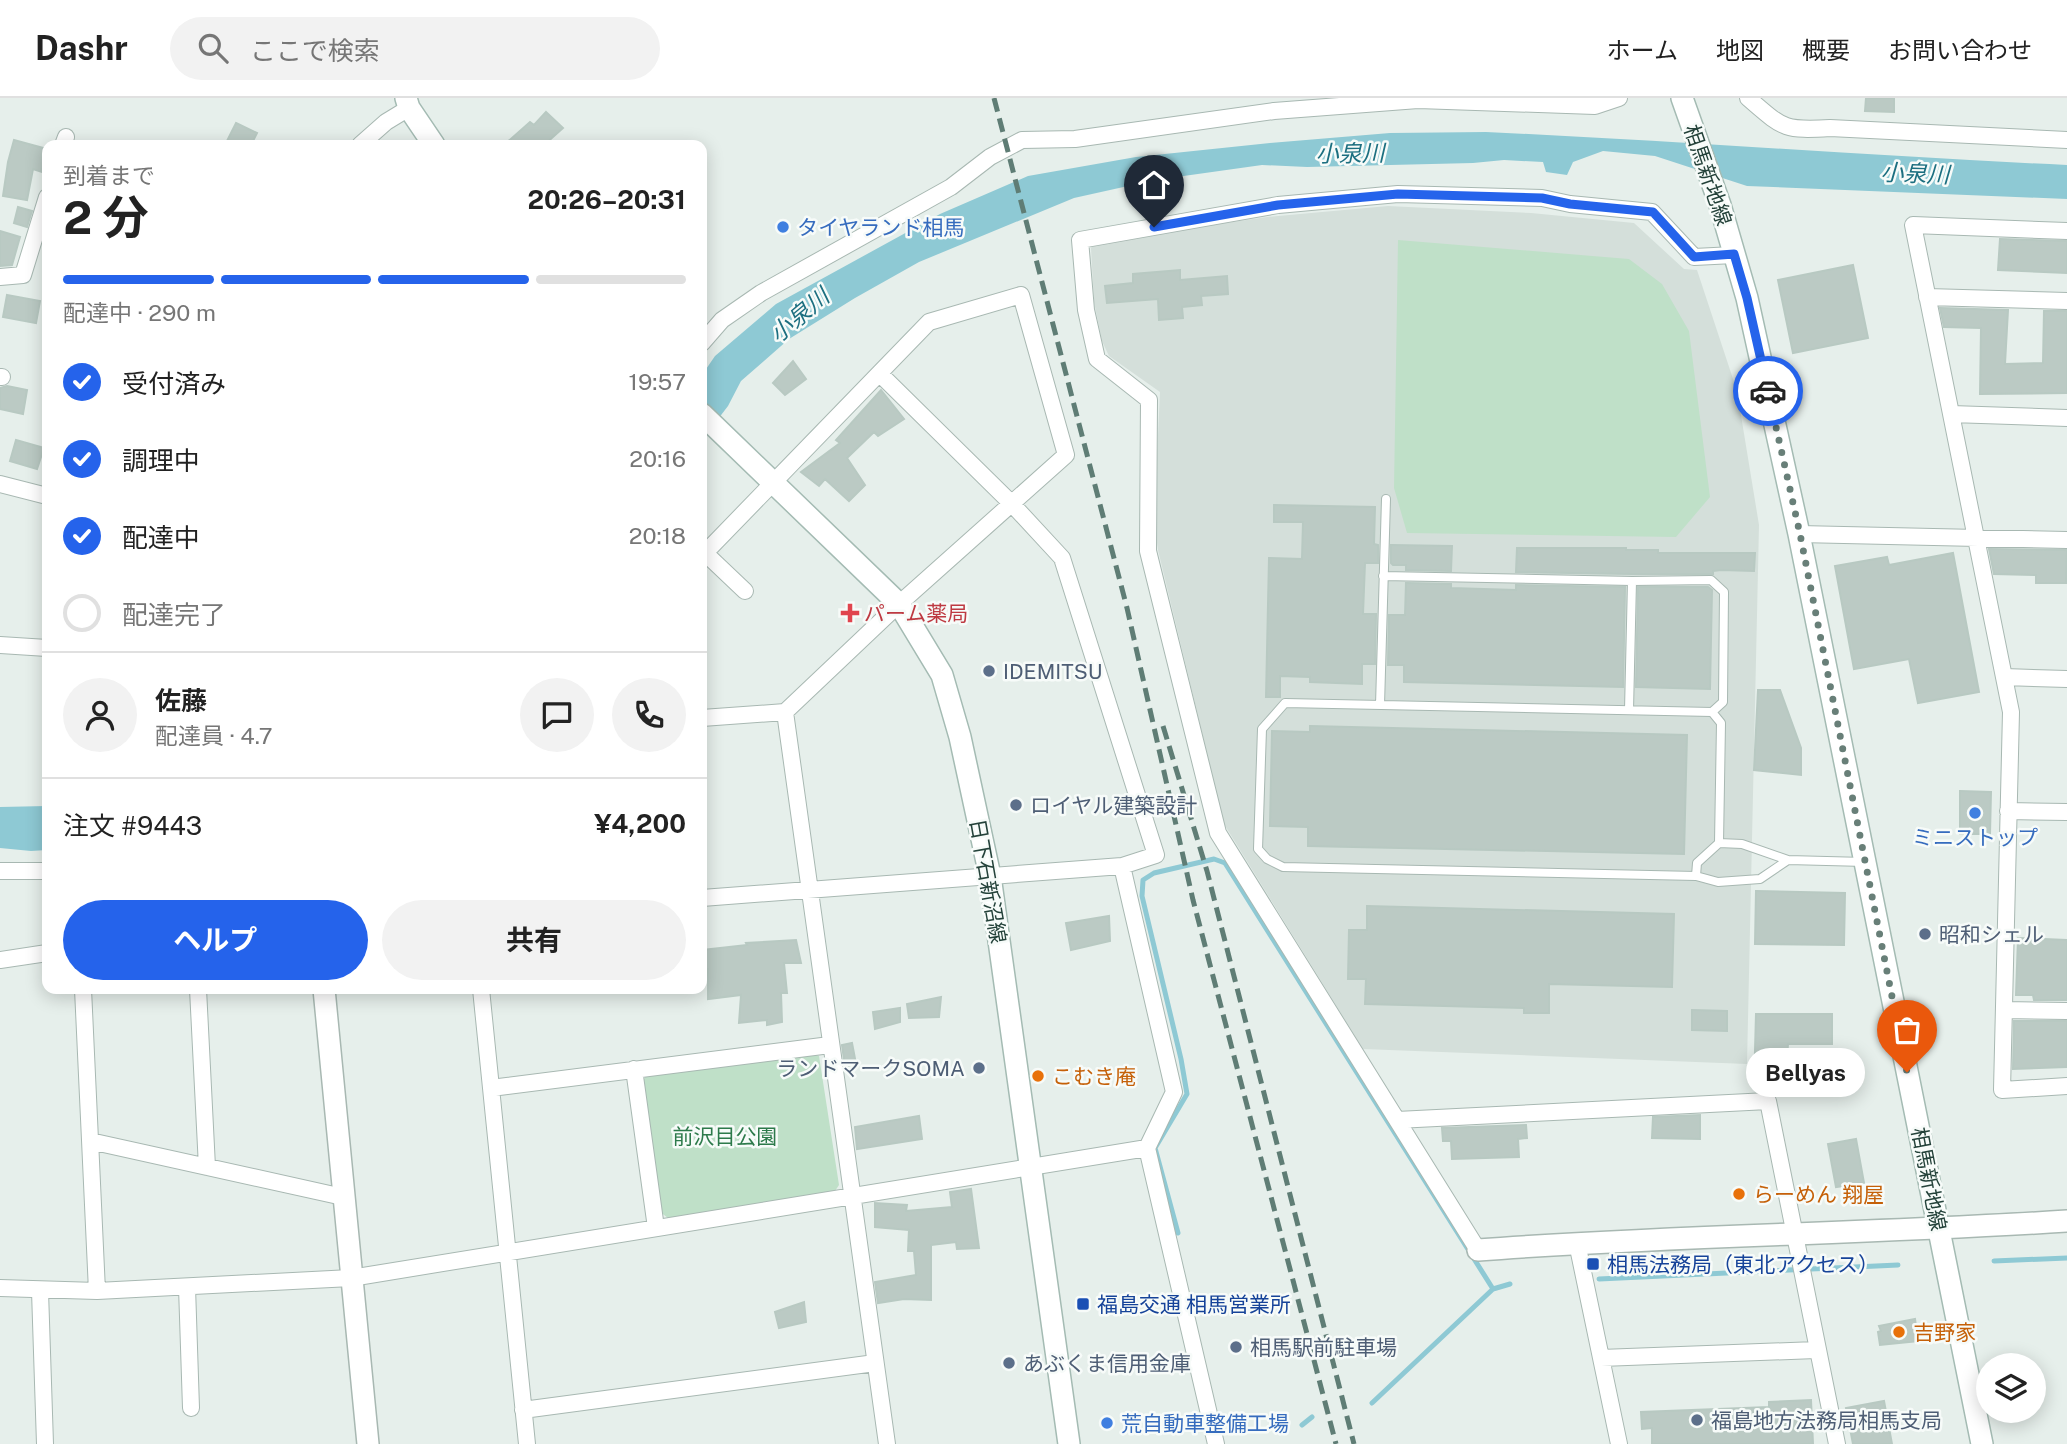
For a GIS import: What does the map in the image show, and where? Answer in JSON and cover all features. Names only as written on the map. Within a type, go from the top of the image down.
[{"type":"main road","points":[[407,103],[431,140]]},
{"type":"main road","name":"相馬新地線","points":[[1686,108],[1720,205],[1747,298],[1800,534],[1982,1444]]},
{"type":"main road","name":"日下石新沼線","points":[[707,419],[899,604],[942,675],[960,737],[990,876],[1069,1444]]},
{"type":"main road","points":[[324,994],[368,1444]]},
{"type":"main road","points":[[1478,1250],[1577,1243],[1939,1230],[2067,1221]]},
{"type":"street","points":[[707,337],[722,320],[761,293],[951,187],[990,157],[1022,140],[1075,139],[1263,105],[1418,100],[1524,101],[1595,106],[1619,98]]},
{"type":"street","points":[[1748,98],[1778,124],[1797,130],[1830,128],[2067,139]]},
{"type":"street","points":[[366,140],[407,103]]},
{"type":"street","points":[[1478,1250],[1218,833],[1148,551],[1149,400],[1097,359],[1086,310],[1080,240],[1278,205],[1398,194],[1542,198],[1570,204],[1653,212],[1694,257],[1734,254]]},
{"type":"street","points":[[0,277],[23,275],[42,213]]},
{"type":"street","points":[[2067,231],[1913,225],[2011,712],[2002,1090],[2067,1086]]},
{"type":"street","points":[[707,552],[929,322],[1021,295],[1066,455],[899,604],[785,712],[707,718]]},
{"type":"street","points":[[1927,297],[2067,301]]},
{"type":"street","points":[[707,898],[1122,866],[1156,855],[1062,558],[1012,504],[880,374]]},
{"type":"street","points":[[1951,414],[2067,418]]},
{"type":"street","points":[[0,484],[42,495]]},
{"type":"street","points":[[1800,534],[2067,540]]},
{"type":"street","points":[[707,558],[745,591]]},
{"type":"street","points":[[0,645],[42,648]]},
{"type":"street","points":[[2004,677],[2067,679]]},
{"type":"street","points":[[785,712],[887,1444]]},
{"type":"street","points":[[2008,811],[2067,812]]},
{"type":"street","points":[[1122,866],[1174,1092],[1147,1148],[1216,1444]]},
{"type":"street","points":[[0,870],[42,871]]},
{"type":"street","points":[[0,960],[42,954]]},
{"type":"street","points":[[83,994],[97,1291]]},
{"type":"street","points":[[198,994],[207,1167]]},
{"type":"street","points":[[482,994],[527,1444]]},
{"type":"street","points":[[2004,1010],[2067,1011]]},
{"type":"street","points":[[491,1088],[831,1045]]},
{"type":"street","points":[[634,1069],[656,1228]]},
{"type":"street","points":[[1397,1120],[1768,1101],[1837,1444]]},
{"type":"street","points":[[90,1141],[344,1197]]},
{"type":"street","points":[[0,1288],[97,1291],[351,1278],[1147,1148]]},
{"type":"street","points":[[1577,1243],[1619,1444]]},
{"type":"street","points":[[187,1287],[191,1408]]},
{"type":"street","points":[[40,1290],[45,1444]]},
{"type":"street","points":[[1601,1357],[1816,1350]]},
{"type":"street","points":[[523,1410],[875,1363]]},
{"type":"lane","points":[[1380,705],[1385,499]]},
{"type":"lane","points":[[1383,576],[1711,580],[1724,592],[1723,702],[1712,712],[1285,703],[1262,729],[1258,849],[1267,859],[1283,867],[1696,876],[1718,883],[1759,879],[1788,860]]},
{"type":"lane","points":[[1629,710],[1632,581]]},
{"type":"lane","points":[[1712,712],[1721,723],[1719,843]]},
{"type":"lane","points":[[1696,876],[1697,863],[1719,843],[1742,844],[1788,860],[1865,862]]},
{"type":"shaded area","points":[[1388,206],[1531,213],[1634,223],[1684,269],[1697,270],[1737,391],[1759,525],[1747,1064],[1363,1049],[1224,824],[1158,550],[1154,522],[1160,392],[1109,356],[1102,341],[1094,302],[1091,248],[1094,242],[1267,217]]},
{"type":"green space","points":[[1398,240],[1629,259],[1662,284],[1689,331],[1710,497],[1676,537],[1407,533],[1394,488]]},
{"type":"green space","name":"前沢目公園","points":[[811,1053],[819,1056],[839,1185],[835,1191],[668,1218],[659,1211],[643,1081],[647,1074]]},
{"type":"water","name":"小泉川","points":[[1486,132],[2067,165],[2067,199],[1747,186],[1655,156],[1603,151],[1573,162],[1567,175],[1546,172],[1543,162],[1504,160],[1307,167],[1262,165],[1155,180],[1074,198],[919,262],[855,298],[789,339],[741,381],[728,406],[707,433],[707,368],[715,356],[776,304],[940,214],[1028,176],[1136,157],[1390,133]]},
{"type":"water","points":[[42,806],[42,850],[0,848],[0,807]]},
{"type":"building","points":[[1866,98],[1894,98],[1894,112],[1865,111]]},
{"type":"building","points":[[546,112],[563,128],[550,140],[510,140],[530,122],[534,125]]},
{"type":"building","points":[[236,123],[257,133],[254,140],[228,140]]},
{"type":"building","points":[[14,140],[42,148],[42,172],[33,169],[27,200],[3,196]]},
{"type":"building","points":[[18,207],[32,211],[27,227],[14,223]]},
{"type":"building","points":[[0,231],[20,237],[12,265],[0,266]]},
{"type":"building","points":[[2000,239],[2067,241],[2067,273],[1998,270]]},
{"type":"building","points":[[1853,265],[1868,338],[1793,353],[1778,280]]},
{"type":"building","points":[[1180,270],[1180,280],[1227,276],[1228,294],[1201,296],[1202,305],[1182,307],[1183,318],[1159,320],[1158,299],[1107,303],[1105,286],[1133,283],[1133,274]]},
{"type":"building","points":[[7,295],[40,301],[36,323],[3,317]]},
{"type":"building","points":[[1940,308],[2008,310],[2005,364],[2043,363],[2044,311],[2067,311],[2067,393],[1980,394],[1981,328],[1944,327]]},
{"type":"building","points":[[793,361],[806,379],[785,395],[773,383]]},
{"type":"building","points":[[7,386],[27,390],[23,414],[0,409],[0,388]]},
{"type":"building","points":[[881,390],[904,419],[878,436],[874,432],[847,458],[865,485],[849,501],[825,479],[819,486],[801,472],[840,443],[836,440]]},
{"type":"building","points":[[16,440],[42,447],[37,469],[10,461]]},
{"type":"building","points":[[1274,505],[1375,507],[1374,544],[1378,545],[1378,563],[1365,563],[1363,614],[1376,614],[1375,664],[1362,664],[1362,684],[1310,682],[1310,677],[1280,676],[1280,697],[1266,697],[1269,558],[1302,559],[1303,522],[1274,522]]},
{"type":"building","points":[[1391,545],[1452,546],[1451,571],[1406,570],[1406,565],[1393,565]]},
{"type":"building","points":[[1517,548],[1626,548],[1658,550],[1658,553],[1755,553],[1754,571],[1721,570],[1713,571],[1713,574],[1516,572]]},
{"type":"building","points":[[1989,549],[2067,550],[2066,583],[2036,583],[2036,575],[1994,574]]},
{"type":"building","points":[[1953,553],[1979,692],[1918,703],[1909,659],[1854,669],[1835,566],[1887,557],[1889,565]]},
{"type":"building","points":[[1406,583],[1451,584],[1451,588],[1516,590],[1516,585],[1625,587],[1623,687],[1404,682],[1404,665],[1388,665],[1389,615],[1405,615]]},
{"type":"building","points":[[1638,587],[1708,587],[1712,590],[1710,689],[1636,687]]},
{"type":"building","points":[[1758,690],[1780,690],[1801,748],[1801,775],[1754,770]]},
{"type":"building","points":[[1310,726],[1687,735],[1684,854],[1308,846],[1308,827],[1270,826],[1272,731],[1310,732]]},
{"type":"building","name":"ミニストップ","points":[[1960,791],[1991,792],[1990,834],[1960,834]]},
{"type":"building","points":[[1756,891],[1845,893],[1844,945],[1755,944]]},
{"type":"building","points":[[1367,906],[1674,914],[1672,987],[1549,984],[1549,1013],[1524,1013],[1524,1008],[1365,1004],[1366,979],[1348,979],[1349,930],[1367,930]]},
{"type":"building","points":[[1109,916],[1110,941],[1071,950],[1066,923]]},
{"type":"building","points":[[2018,938],[2067,940],[2067,1000],[2034,1000],[2033,995],[2016,995]]},
{"type":"building","points":[[796,940],[801,963],[784,963],[787,993],[781,993],[782,1022],[767,1025],[767,1020],[739,1023],[741,995],[708,999],[707,950],[747,945],[746,943]]},
{"type":"building","points":[[941,997],[939,1017],[909,1018],[907,1004]]},
{"type":"building","points":[[900,1008],[900,1022],[875,1029],[873,1012]]},
{"type":"building","points":[[1692,1010],[1727,1011],[1727,1031],[1692,1030]]},
{"type":"building","points":[[1756,1014],[1832,1014],[1832,1044],[1788,1044],[1785,1088],[1754,1087]]},
{"type":"building","points":[[2014,1021],[2067,1021],[2067,1067],[2013,1069]]},
{"type":"building","points":[[852,1043],[856,1064],[845,1066],[842,1045]]},
{"type":"building","points":[[1700,1115],[1700,1139],[1652,1138],[1653,1117]]},
{"type":"building","points":[[919,1116],[922,1139],[857,1149],[855,1127]]},
{"type":"building","points":[[1526,1125],[1527,1138],[1518,1139],[1519,1157],[1452,1159],[1451,1141],[1443,1141],[1442,1128]]},
{"type":"building","points":[[1856,1139],[1864,1183],[1836,1187],[1828,1144]]},
{"type":"building","points":[[971,1189],[979,1248],[957,1249],[956,1242],[931,1245],[931,1300],[904,1299],[878,1303],[875,1282],[916,1275],[914,1251],[908,1251],[909,1230],[875,1227],[875,1203],[907,1205],[906,1211],[952,1207],[950,1192]]},
{"type":"building","points":[[804,1302],[806,1322],[779,1328],[775,1312]]},
{"type":"building","name":"吉野家","points":[[1915,1319],[1918,1341],[1880,1345],[1879,1326]]},
{"type":"building","points":[[1811,1400],[1813,1444],[1652,1444],[1652,1428],[1642,1429],[1641,1412],[1769,1407],[1769,1402]]},
{"type":"building","points":[[1884,1401],[1892,1444],[1853,1444],[1846,1408]]},
{"type":"waterway","points":[[1178,1233],[1155,1148],[1187,1094],[1142,896],[1143,880],[1154,873],[1214,859],[1225,863],[1493,1289]]},
{"type":"waterway","points":[[1994,1261],[2067,1258]]},
{"type":"waterway","points":[[1599,1279],[1898,1265]]},
{"type":"waterway","points":[[1372,1403],[1493,1289],[1510,1284]]},
{"type":"waterway","points":[[1302,1425],[1312,1417]]},
{"type":"railway","points":[[994,98],[1127,608],[1193,900],[1336,1444]]},
{"type":"railway","points":[[1163,726],[1207,871],[1354,1444]]},
{"type":"way so far","points":[[1768,391],[1800,534],[1907,1072]]},
{"type":"place","name":"タイヤランド相馬","points":[[783,227]]},
{"type":"place","name":"パーム薬局","points":[[850,613]]},
{"type":"place","name":"IDEMITSU","points":[[989,671]]},
{"type":"place","name":"ロイヤル建築設計","points":[[1016,805]]},
{"type":"place","name":"ミニストップ","points":[[1975,813]]},
{"type":"place","name":"昭和シェル","points":[[1925,934]]},
{"type":"place","name":"ランドマークSOMA","points":[[979,1068]]},
{"type":"place","name":"Bellyas","points":[[1907,1072]]},
{"type":"place","name":"こむき庵","points":[[1038,1076]]},
{"type":"place","name":"らーめん 翔屋","points":[[1739,1194]]},
{"type":"place","name":"相馬法務局（東北アクセス）","points":[[1593,1264]]},
{"type":"place","name":"福島交通 相馬営業所","points":[[1083,1304]]},
{"type":"place","name":"吉野家","points":[[1899,1332]]},
{"type":"place","name":"相馬駅前駐車場","points":[[1236,1347]]},
{"type":"place","name":"あぶくま信用金庫","points":[[1009,1363]]},
{"type":"place","name":"福島地方法務局相馬支局","points":[[1697,1420]]},
{"type":"place","name":"荒自動車整備工場","points":[[1107,1423]]},
{"type":"route","points":[[1154,227],[1278,205],[1398,194],[1542,198],[1570,204],[1653,212],[1694,257],[1734,254],[1768,391]]}]
